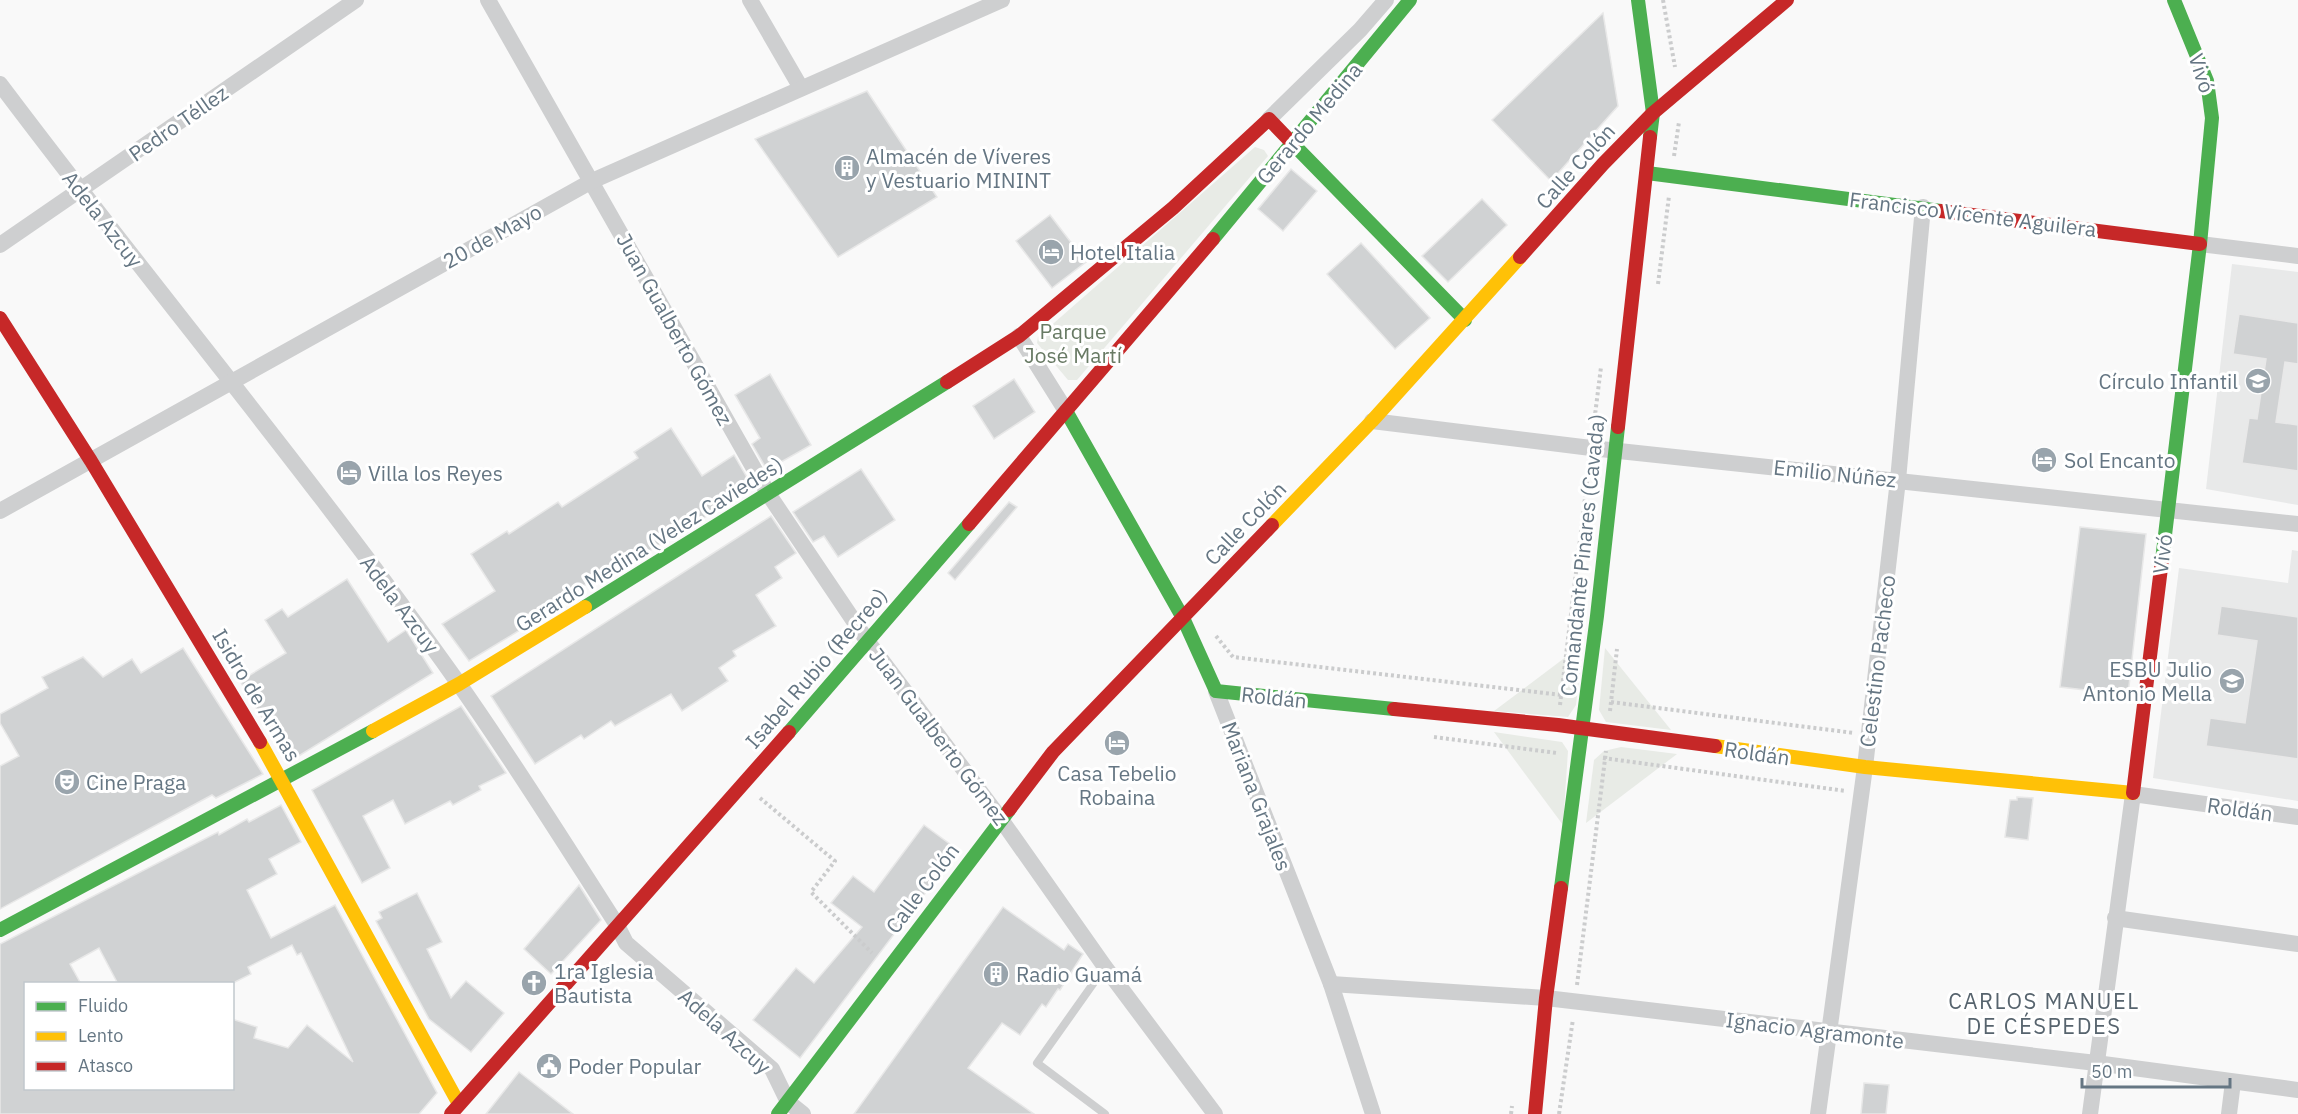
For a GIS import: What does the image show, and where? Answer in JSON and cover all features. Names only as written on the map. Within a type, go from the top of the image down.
[{"type":"main road","name":"Gerardo Medina","points":[[1208,246],[1410,0]]},
{"type":"main road","name":"Comandante Pinares (Cavada)","points":[[1534,1114],[1546,998],[1587,698],[1653,112],[1638,0]]},
{"type":"main road","name":"Calle Colón","points":[[783,1108],[1000,818],[1053,752],[1372,421],[1603,164],[1653,112],[1787,0]]},
{"type":"main road","name":"Vivó","points":[[2133,794],[2200,244],[2212,112],[2207,81],[2174,0]]},
{"type":"main road","points":[[1269,119],[1465,320]]},
{"type":"main road","name":"Gerardo Medina (Velez Caviedes)","points":[[0,930],[284,781],[459,684],[769,495],[1019,336],[1173,208],[1269,119]]},
{"type":"main road","name":"Francisco Vicente Aguilera","points":[[1647,173],[2200,244]]},
{"type":"main road","name":"Isabel Rubio (Recreo)","points":[[455,1109],[868,642],[1208,246]]},
{"type":"main road","name":"Isidro de Armas","points":[[0,318],[91,461],[284,781],[455,1109]]},
{"type":"main road","name":"Mariana Grajales","points":[[1066,411],[1183,618],[1216,691]]},
{"type":"main road","name":"Roldán","points":[[1216,691],[1558,725],[1865,767],[2133,794]]},
{"type":"street","name":"Pedro Téllez","points":[[0,245],[356,0]]},
{"type":"street","name":"Juan Gualberto Gómez","points":[[488,0],[769,495],[868,642],[1000,818],[1105,967],[1215,1114]]},
{"type":"street","points":[[750,0],[801,88]]},
{"type":"street","name":"Gerardo Medina","points":[[1269,119],[1360,30],[1386,0]]},
{"type":"street","name":"20 de Mayo","points":[[0,511],[592,181],[998,1]]},
{"type":"street","name":"Adela Azcuy","points":[[0,84],[80,190],[232,381],[459,684],[617,924],[626,943],[772,1070],[783,1108],[803,1114]]},
{"type":"street","name":"Celestino Pacheco","points":[[1818,1114],[1869,735],[1898,480],[1923,207]]},
{"type":"street","name":"Francisco Vicente Aguilera","points":[[2200,244],[2298,256]]},
{"type":"street","name":"Mariana Grajales","points":[[1019,336],[1066,411]]},
{"type":"street","name":"Emilio Núñez","points":[[1372,421],[1591,448],[2167,508],[2298,524]]},
{"type":"street","name":"Mariana Grajales","points":[[1216,691],[1331,984],[1373,1114]]},
{"type":"street","name":"Roldán","points":[[2133,794],[2298,817]]},
{"type":"street","name":"Vivó","points":[[2090,1114],[2133,794]]},
{"type":"street","points":[[2115,918],[2298,944]]},
{"type":"street","name":"Ignacio Agramonte","points":[[1331,984],[1546,998],[2096,1063],[2298,1090]]},
{"type":"street","points":[[2229,1114],[2233,1082]]},
{"type":"lane","points":[[1104,1114],[1038,1063],[1105,967]]},
{"type":"path","points":[[1553,764],[1602,358]]},
{"type":"path","points":[[1213,632],[1233,657],[1587,698],[1869,735]]},
{"type":"path","points":[[1426,736],[1861,793]]},
{"type":"path","points":[[743,784],[835,861],[811,892],[887,968]]},
{"type":"path","points":[[1511,1114],[1512,1102]]},
{"type":"shaded area","name":"Círculo Infantil","points":[[2232,264],[2298,272],[2298,505],[2206,489]]},
{"type":"shaded area","name":"ESBU Julio Antonio Mella","points":[[2292,550],[2298,551],[2298,801],[2153,778],[2179,568],[2288,583]]},
{"type":"green space","name":"Parque José Martí","points":[[1255,147],[1264,150],[1268,156],[1077,380],[1068,380],[1037,343],[1038,337]]},
{"type":"green space","points":[[1583,644],[1576,705],[1568,717],[1494,711]]},
{"type":"green space","points":[[1605,648],[1671,730],[1606,722],[1599,710]]},
{"type":"green space","points":[[1494,732],[1562,742],[1568,751],[1563,825]]},
{"type":"green space","points":[[1621,747],[1677,754],[1586,823],[1594,760],[1604,751]]},
{"type":"building","points":[[1603,13],[1618,106],[1551,181],[1492,120]]},
{"type":"building","name":"Almacén de Víveres y Vestuario MININT","points":[[867,91],[937,197],[838,257],[755,139]]},
{"type":"building","points":[[1291,169],[1317,191],[1283,231],[1258,209]]},
{"type":"building","points":[[1482,199],[1507,225],[1448,282],[1422,256]]},
{"type":"building","name":"Hotel Italia","points":[[1050,215],[1086,262],[1052,288],[1016,241]]},
{"type":"building","points":[[1361,243],[1430,318],[1395,349],[1327,274]]},
{"type":"building","points":[[2239,314],[2298,323],[2298,364],[2285,362],[2276,422],[2298,425],[2298,471],[2242,463],[2249,418],[2257,419],[2266,359],[2233,354]]},
{"type":"building","points":[[770,374],[811,445],[767,470],[752,444],[760,438],[735,395]]},
{"type":"building","points":[[1014,379],[1035,412],[994,439],[973,406]]},
{"type":"building","points":[[671,428],[702,476],[734,455],[753,488],[623,567],[620,562],[582,587],[584,591],[469,661],[442,624],[495,591],[471,554],[507,531],[509,534],[558,502],[562,507],[638,458],[634,452]]},
{"type":"building","points":[[861,469],[895,520],[838,557],[824,536],[813,542],[793,512]]},
{"type":"building","points":[[1009,502],[1017,507],[955,580],[948,573]]},
{"type":"building","points":[[771,516],[796,553],[775,567],[782,578],[756,595],[776,626],[733,651],[736,656],[719,668],[728,681],[682,711],[671,694],[615,726],[611,721],[584,739],[581,735],[535,764],[491,696]]},
{"type":"building","points":[[2080,527],[2146,534],[2128,695],[2060,687]]},
{"type":"building","points":[[347,579],[388,642],[406,630],[433,673],[289,762],[240,681],[286,653],[265,620],[282,609],[288,617]]},
{"type":"building","points":[[2221,606],[2298,617],[2298,759],[2206,746],[2210,718],[2245,723],[2257,641],[2217,635]]},
{"type":"building","points":[[183,648],[263,774],[216,798],[212,795],[0,909],[0,766],[19,756],[0,723],[0,714],[48,688],[42,677],[83,657],[103,677],[132,659],[141,673]]},
{"type":"building","points":[[461,706],[506,773],[479,786],[481,790],[453,805],[450,801],[405,824],[393,800],[363,816],[390,868],[362,883],[312,790]]},
{"type":"building","points":[[2017,797],[2033,798],[2028,840],[2005,837],[2010,800],[2017,800]]},
{"type":"building","points":[[281,805],[301,842],[269,859],[277,874],[247,890],[271,938],[335,905],[437,1093],[419,1114],[0,1114],[0,944],[247,819],[249,822]]},
{"type":"building","points":[[924,825],[958,850],[800,1058],[753,1020],[796,968],[814,983],[862,927],[831,903],[853,876],[874,892]]},
{"type":"building","points":[[579,885],[601,920],[551,974],[524,949]]},
{"type":"building","points":[[417,893],[442,942],[427,949],[451,998],[466,981],[504,1013],[471,1052],[429,1019],[376,921],[382,918],[379,912]]},
{"type":"building","points":[[1003,907],[1064,950],[1068,944],[1083,954],[1060,990],[1058,989],[1046,1007],[1042,1004],[1020,1035],[1002,1023],[968,1068],[1034,1114],[854,1114]]},
{"type":"building","points":[[519,1072],[573,1114],[486,1114]]},
{"type":"building","points":[[1864,1083],[1889,1085],[1886,1114],[1861,1114]]},
{"type":"traffic: fast","points":[[1213,239],[1410,0]]},
{"type":"traffic: fast","points":[[1638,0],[1653,113],[1650,137]]},
{"type":"traffic: fast","points":[[2162,560],[2200,244],[2212,118],[2207,81],[2174,0]]},
{"type":"traffic: fast","points":[[1293,144],[1465,320]]},
{"type":"traffic: fast","points":[[1647,173],[1941,211]]},
{"type":"traffic: fast","points":[[585,607],[947,382]]},
{"type":"traffic: fast","points":[[1066,411],[1183,618],[1216,691],[1394,709]]},
{"type":"traffic: fast","points":[[1561,888],[1597,616],[1618,427]]},
{"type":"traffic: fast","points":[[789,732],[969,524]]},
{"type":"traffic: fast","points":[[0,930],[373,731]]},
{"type":"traffic: fast","points":[[778,1114],[1009,810]]},
{"type":"traffic: slow","points":[[1272,525],[1372,421],[1520,257]]},
{"type":"traffic: slow","points":[[373,731],[459,684],[585,607]]},
{"type":"traffic: slow","points":[[260,742],[459,1104]]},
{"type":"traffic: slow","points":[[1715,746],[1865,767],[2133,793]]},
{"type":"traffic: jam","points":[[1520,257],[1603,164],[1653,113],[1787,0]]},
{"type":"traffic: jam","points":[[947,382],[1019,336],[1173,208],[1269,119],[1293,144]]},
{"type":"traffic: jam","points":[[1618,427],[1650,137]]},
{"type":"traffic: jam","points":[[1941,211],[2200,244]]},
{"type":"traffic: jam","points":[[969,524],[1213,239]]},
{"type":"traffic: jam","points":[[0,318],[91,461],[260,742]]},
{"type":"traffic: jam","points":[[1009,810],[1053,752],[1272,525]]},
{"type":"traffic: jam","points":[[2133,793],[2162,560]]},
{"type":"traffic: jam","points":[[1394,709],[1558,725],[1715,746]]},
{"type":"traffic: jam","points":[[451,1114],[789,732]]},
{"type":"traffic: jam","points":[[1535,1114],[1546,998],[1561,888]]},
{"type":"place","name":"Almacén de Víveres y Vestuario MININT","points":[[847,168]]},
{"type":"place","name":"Hotel Italia","points":[[1051,252]]},
{"type":"place","name":"Círculo Infantil","points":[[2258,381]]},
{"type":"place","name":"Sol Encanto","points":[[2044,460]]},
{"type":"place","name":"Villa los Reyes","points":[[349,473]]},
{"type":"place","name":"ESBU Julio Antonio Mella","points":[[2232,681]]},
{"type":"place","name":"Casa Tebelio Robaina","points":[[1117,743]]},
{"type":"place","name":"Cine Praga","points":[[67,782]]},
{"type":"place","name":"Radio Guamá","points":[[996,974]]},
{"type":"place","name":"1ra Iglesia Bautista","points":[[534,983]]},
{"type":"place","name":"Poder Popular","points":[[549,1066]]},
{"type":"district","name":"CARLOS MANUEL DE CÉSPEDES","points":[[2044,1012]]}]
